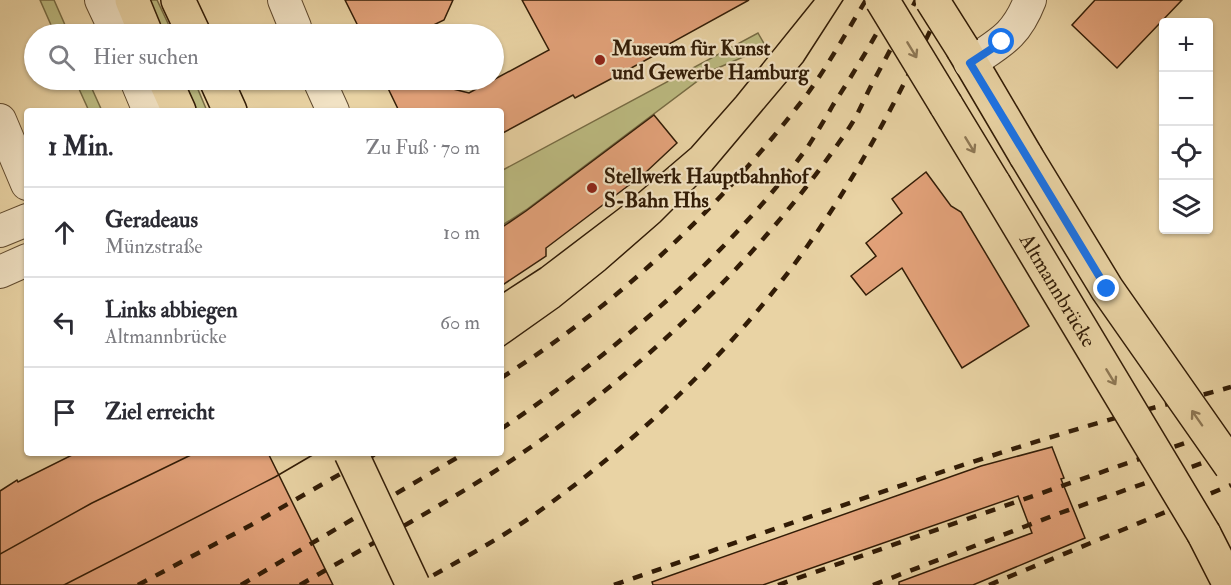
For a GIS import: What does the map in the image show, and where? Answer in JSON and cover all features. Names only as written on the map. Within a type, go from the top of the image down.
[{"type":"main road","points":[[132,0],[142,24]]},
{"type":"main road","points":[[178,0],[189,24]]},
{"type":"main road","name":"Altmannbrücke","points":[[882,0],[1204,534],[1226,578]]},
{"type":"main road","name":"Altmannbrücke","points":[[932,0],[1107,289],[1231,466]]},
{"type":"main road","points":[[169,90],[177,108]]},
{"type":"main road","points":[[221,90],[229,108]]},
{"type":"main road","points":[[352,456],[413,585]]},
{"type":"street","points":[[101,0],[112,24]]},
{"type":"street","points":[[966,56],[1009,36],[1016,28],[1030,0]]},
{"type":"street","points":[[140,90],[148,108]]},
{"type":"street","points":[[324,90],[332,108]]},
{"type":"street","points":[[0,120],[24,177]]},
{"type":"street","points":[[0,231],[24,221]]},
{"type":"street","points":[[0,272],[24,261]]},
{"type":"shaded area","points":[[40,0],[54,0],[65,24],[51,24]]},
{"type":"shaded area","points":[[143,0],[157,0],[168,24],[153,24]]},
{"type":"shaded area","points":[[758,33],[766,47],[711,71],[504,224],[504,169]]},
{"type":"shaded area","points":[[80,90],[93,90],[101,108],[88,108]]},
{"type":"shaded area","points":[[179,90],[198,90],[206,108],[187,108]]},
{"type":"building","points":[[345,0],[453,0],[444,20],[436,24],[357,24]]},
{"type":"building","points":[[522,0],[749,0],[622,73],[575,98],[573,95],[504,132],[504,108],[398,108],[389,90],[457,90],[469,93],[475,90],[504,90],[504,74],[549,50]]},
{"type":"building","points":[[1095,0],[1182,0],[1165,18],[1159,18],[1159,24],[1117,68],[1072,25]]},
{"type":"building","name":"Stellwerk Hauptbahnhof S-Bahn Hhs","points":[[654,115],[677,143],[645,173],[546,248],[546,256],[504,284],[504,226]]},
{"type":"building","points":[[926,172],[951,206],[961,212],[1029,326],[962,368],[902,268],[866,295],[851,276],[876,256],[866,243],[902,213],[892,199]]},
{"type":"building","points":[[1052,447],[1064,478],[1061,479],[1085,538],[973,585],[899,585],[899,582],[1032,533],[1018,496],[763,585],[653,585],[652,582],[981,466]]},
{"type":"building","points":[[70,456],[269,456],[333,585],[0,585],[0,491],[17,480],[18,482]]},
{"type":"tram line","points":[[504,292],[541,268],[629,201],[691,148],[736,97],[814,0]]},
{"type":"tram line","points":[[504,346],[559,307],[605,270],[660,222],[712,170],[803,62],[843,0]]},
{"type":"tram line","points":[[0,554],[92,503],[189,456]]},
{"type":"tram line","points":[[64,585],[275,477],[311,456]]},
{"type":"railway","points":[[504,376],[587,318],[628,284],[705,213],[741,174],[808,93],[866,0]]},
{"type":"railway","points":[[504,427],[626,336],[666,301],[741,228],[807,148],[895,0]]},
{"type":"railway","points":[[300,585],[455,496],[516,457],[588,404],[671,334],[748,256],[817,172],[855,118],[916,0]]},
{"type":"railway","points":[[416,585],[514,528],[582,479],[655,417],[724,349],[786,276],[832,210],[884,122],[945,0]]},
{"type":"railway","points":[[614,585],[1022,446],[1231,387]]},
{"type":"railway","points":[[778,585],[1231,427]]},
{"type":"railway","points":[[873,585],[1060,513],[1231,453]]},
{"type":"railway","points":[[138,585],[251,525],[372,456]]},
{"type":"railway","points":[[241,585],[460,456]]},
{"type":"railway","points":[[989,585],[1231,485]]},
{"type":"place","name":"Museum für Kunst und Gewerbe Hamburg","points":[[600,60]]},
{"type":"place","name":"Stellwerk Hauptbahnhof S-Bahn Hhs","points":[[592,188]]},
{"type":"route","points":[[1002,42],[970,63],[1107,289]]}]
